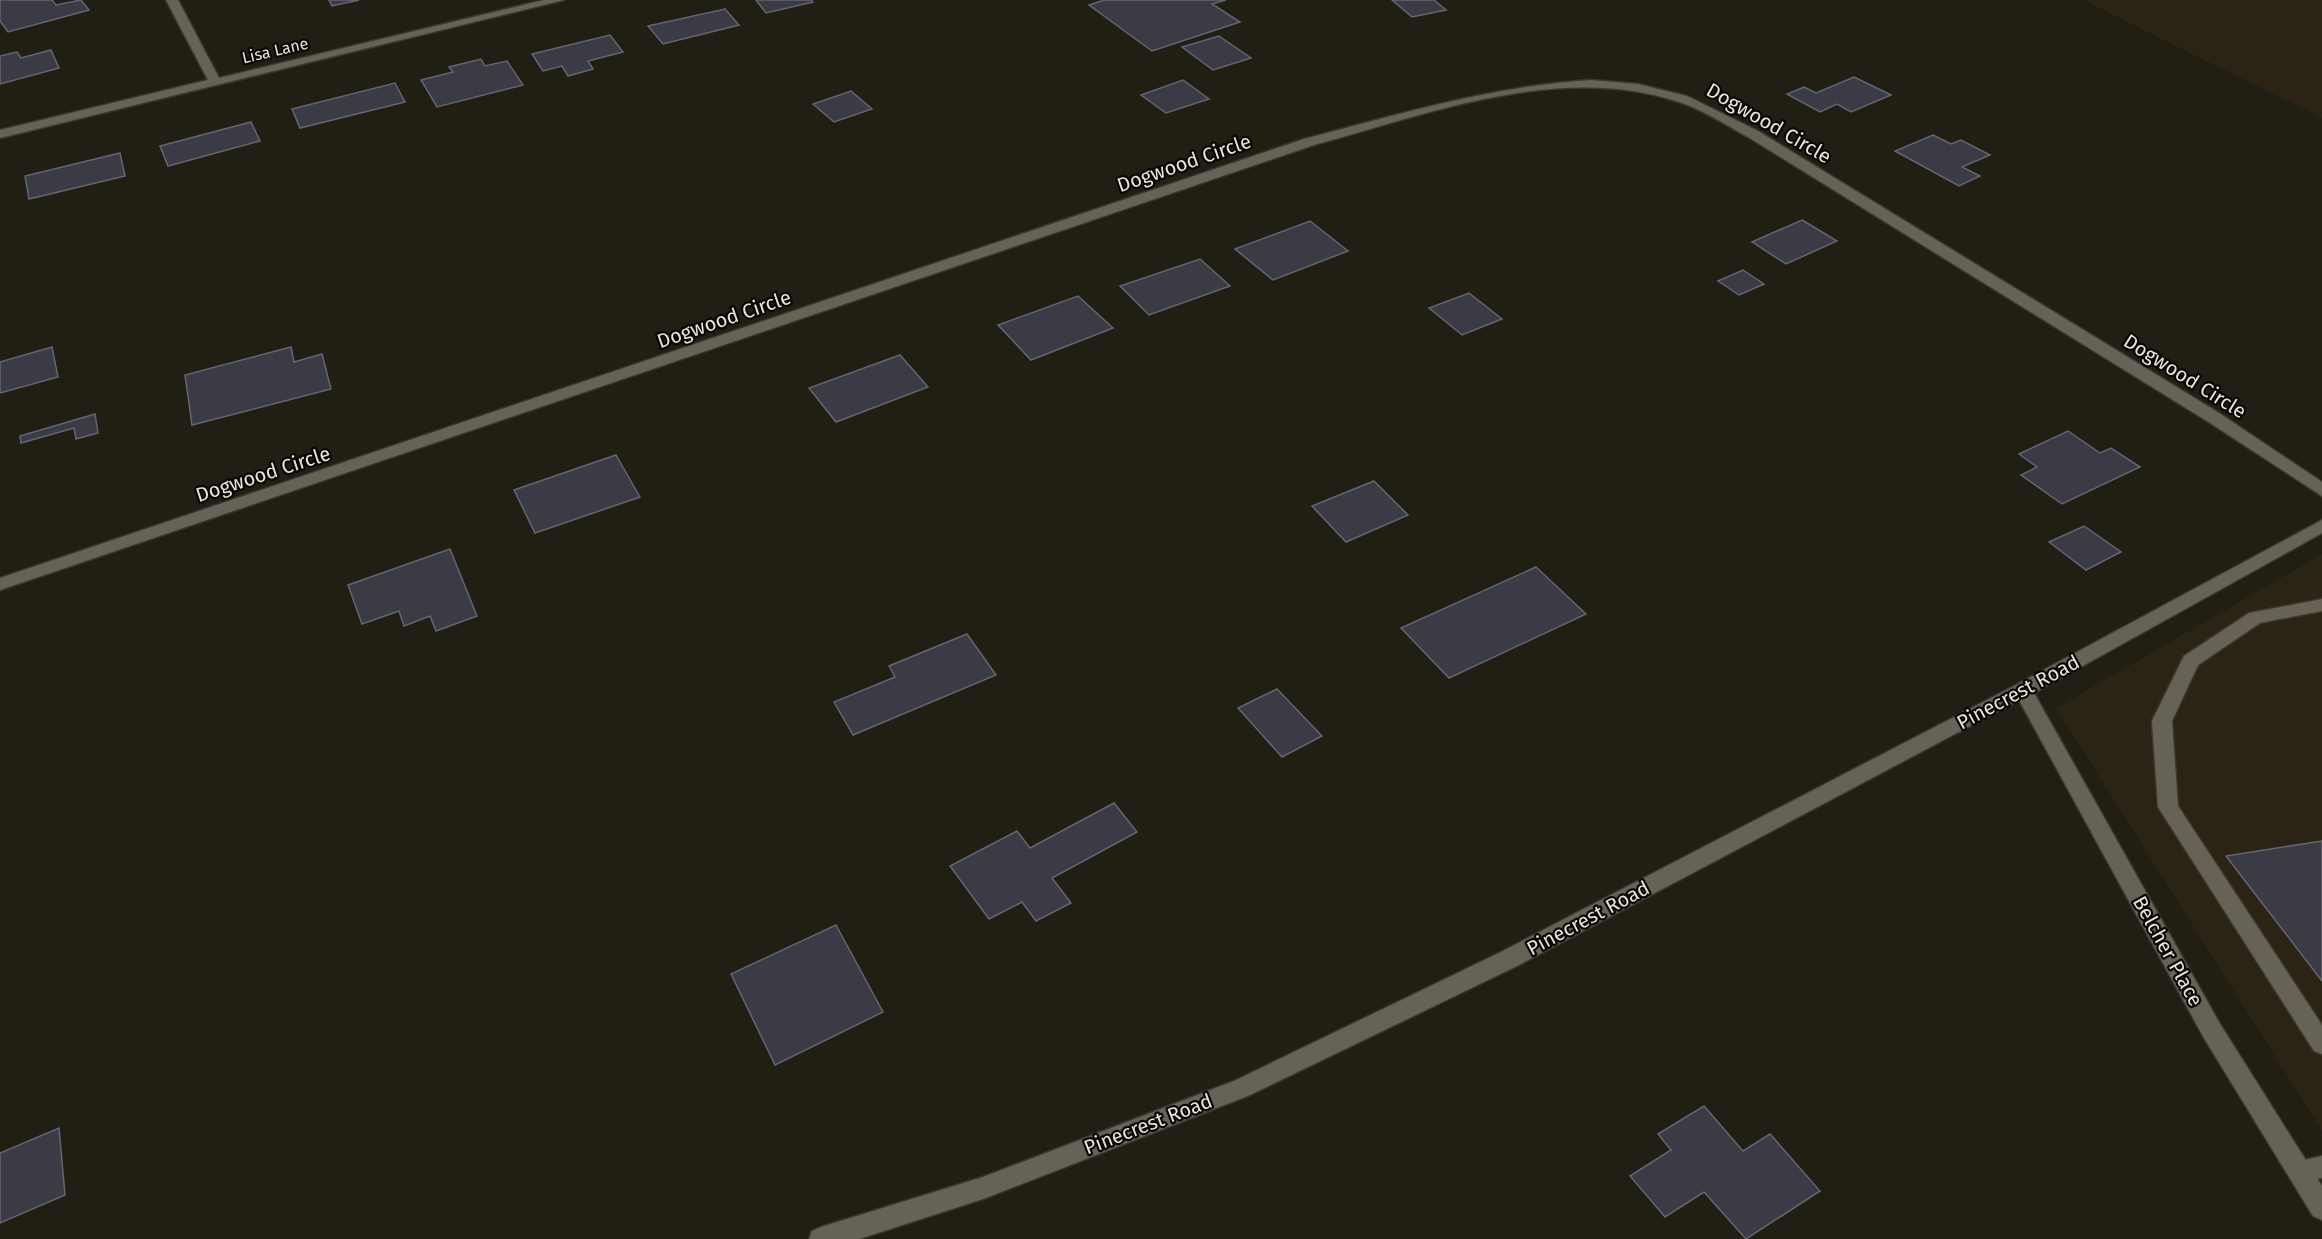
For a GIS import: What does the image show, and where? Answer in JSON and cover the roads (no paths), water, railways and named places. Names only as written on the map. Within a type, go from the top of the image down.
[{"type":"street","points":[[172,0],[215,81]]},
{"type":"street","name":"Lisa Lane","points":[[0,134],[558,0]]},
{"type":"street","name":"Dogwood Circle","points":[[0,584],[1309,142],[1490,95],[1561,84],[1619,84],[1684,100],[1753,134],[2213,417],[2322,490]]},
{"type":"street","name":"Pinecrest Road","points":[[821,1239],[983,1188],[1242,1088],[1511,958],[2024,690],[2322,526]]},
{"type":"street","points":[[2322,605],[2255,618],[2191,661],[2162,721],[2168,807],[2322,1044]]},
{"type":"street","name":"Belcher Place","points":[[2024,690],[2212,1031],[2311,1169],[2322,1208]]}]
